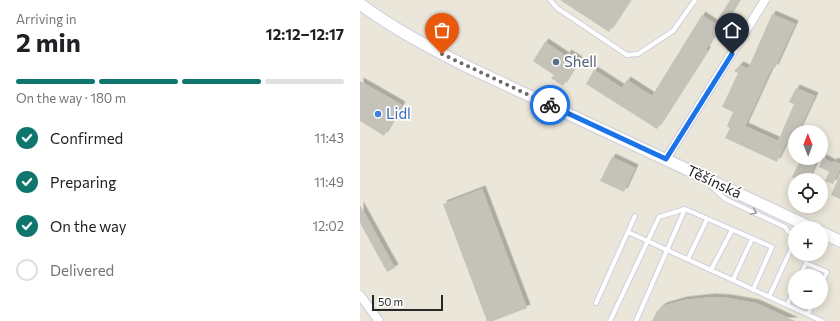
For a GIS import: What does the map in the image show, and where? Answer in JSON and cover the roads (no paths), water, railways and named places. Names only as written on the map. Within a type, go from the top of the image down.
[{"type":"street","points":[[666,159],[765,0]]},
{"type":"street","name":"Těšínská","points":[[360,4],[380,19],[468,67],[797,221]]},
{"type":"street","points":[[828,235],[840,241]]},
{"type":"street","points":[[360,295],[379,321]]},
{"type":"lane","points":[[550,0],[556,8],[626,55],[638,54],[673,31],[695,0]]},
{"type":"lane","points":[[699,175],[725,199],[785,227],[792,236],[792,247],[768,296]]},
{"type":"lane","points":[[610,321],[659,217],[685,210],[772,247],[753,290]]},
{"type":"lane","points":[[636,321],[685,210]]},
{"type":"lane","points":[[596,304],[635,216]]},
{"type":"lane","points":[[688,260],[707,219]]},
{"type":"lane","points":[[711,270],[732,230]]},
{"type":"lane","points":[[628,232],[822,321]]},
{"type":"lane","points":[[733,280],[752,239]]},
{"type":"lane","points":[[803,269],[806,263],[819,269]]},
{"type":"lane","points":[[808,314],[810,309]]},
{"type":"place","name":"Shell","points":[[556,62]]},
{"type":"place","name":"Lidl","points":[[378,114]]}]
